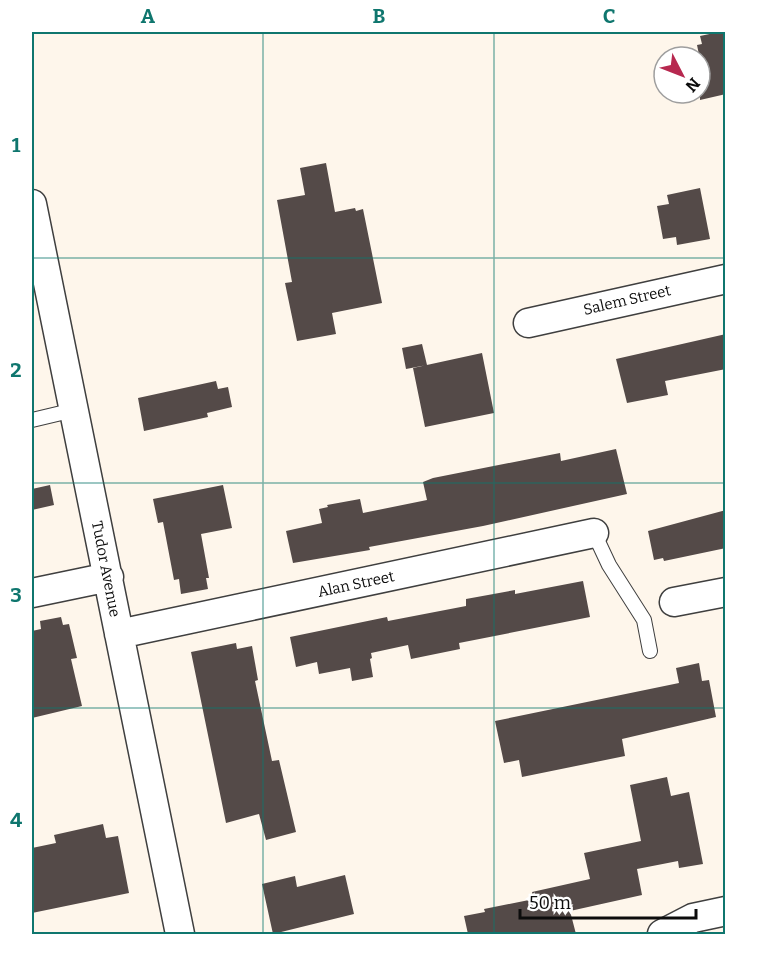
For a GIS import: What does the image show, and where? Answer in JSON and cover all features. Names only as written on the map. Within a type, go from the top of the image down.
[{"type":"street","name":"Tudor Avenue","points":[[32,204],[109,577],[175,934]]},
{"type":"street","name":"Salem Street","points":[[528,323],[726,279]]},
{"type":"street","name":"Alan Street","points":[[119,634],[594,533]]},
{"type":"street","points":[[32,593],[109,577]]},
{"type":"street","points":[[674,603],[726,592]]},
{"type":"street","points":[[662,934],[693,918],[726,911]]},
{"type":"lane","points":[[32,420],[74,410]]},
{"type":"lane","points":[[594,533],[609,565],[644,620],[650,651]]},
{"type":"building","points":[[726,32],[726,94],[712,97],[712,45],[697,45],[702,44],[700,36]]},
{"type":"building","points":[[326,163],[335,212],[355,208],[356,211],[363,209],[382,303],[332,313],[336,334],[297,341],[285,283],[292,282],[277,200],[305,195],[300,168]]},
{"type":"building","points":[[700,188],[710,239],[677,245],[676,237],[663,239],[657,206],[669,204],[667,195]]},
{"type":"building","points":[[726,334],[726,369],[665,381],[668,395],[627,403],[616,359]]},
{"type":"building","points":[[422,344],[427,365],[406,369],[402,348]]},
{"type":"building","points":[[482,353],[494,413],[425,427],[413,368]]},
{"type":"building","points":[[216,381],[218,389],[228,387],[232,407],[207,413],[208,417],[144,431],[138,398]]},
{"type":"building","points":[[616,449],[627,494],[483,526],[369,547],[370,550],[293,563],[286,531],[322,523],[319,509],[328,507],[327,505],[360,499],[363,513],[427,500],[423,482],[433,478],[560,453],[561,461]]},
{"type":"building","points":[[50,485],[54,505],[32,510],[32,489]]},
{"type":"building","points":[[223,485],[232,528],[201,534],[209,578],[206,578],[208,589],[181,594],[179,579],[174,580],[163,522],[158,523],[153,499]]},
{"type":"building","points":[[726,510],[726,548],[664,561],[663,558],[654,560],[648,531]]},
{"type":"building","points":[[583,581],[590,617],[459,643],[460,649],[411,659],[408,645],[371,653],[373,677],[352,681],[350,668],[319,674],[317,662],[296,667],[290,637],[387,617],[388,621],[466,606],[466,599],[515,590],[515,594]]},
{"type":"building","points":[[61,617],[63,625],[69,624],[77,658],[71,659],[82,706],[32,718],[32,631],[41,629],[40,621]]},
{"type":"building","points":[[236,643],[237,649],[252,646],[258,680],[255,681],[272,761],[279,760],[296,832],[266,840],[259,814],[226,823],[191,652]]},
{"type":"building","points":[[699,663],[702,681],[709,680],[716,717],[622,739],[625,756],[522,777],[519,760],[504,763],[495,721],[679,683],[676,668]]},
{"type":"building","points":[[667,777],[671,796],[689,792],[703,864],[679,868],[678,861],[637,869],[642,895],[570,911],[576,934],[468,934],[464,916],[485,912],[484,909],[534,899],[532,892],[590,879],[584,853],[641,841],[630,785]]},
{"type":"building","points":[[103,824],[106,838],[118,836],[129,893],[32,913],[32,848],[56,843],[54,835]]},
{"type":"building","points":[[345,875],[354,914],[273,934],[262,884],[295,876],[297,887]]}]
